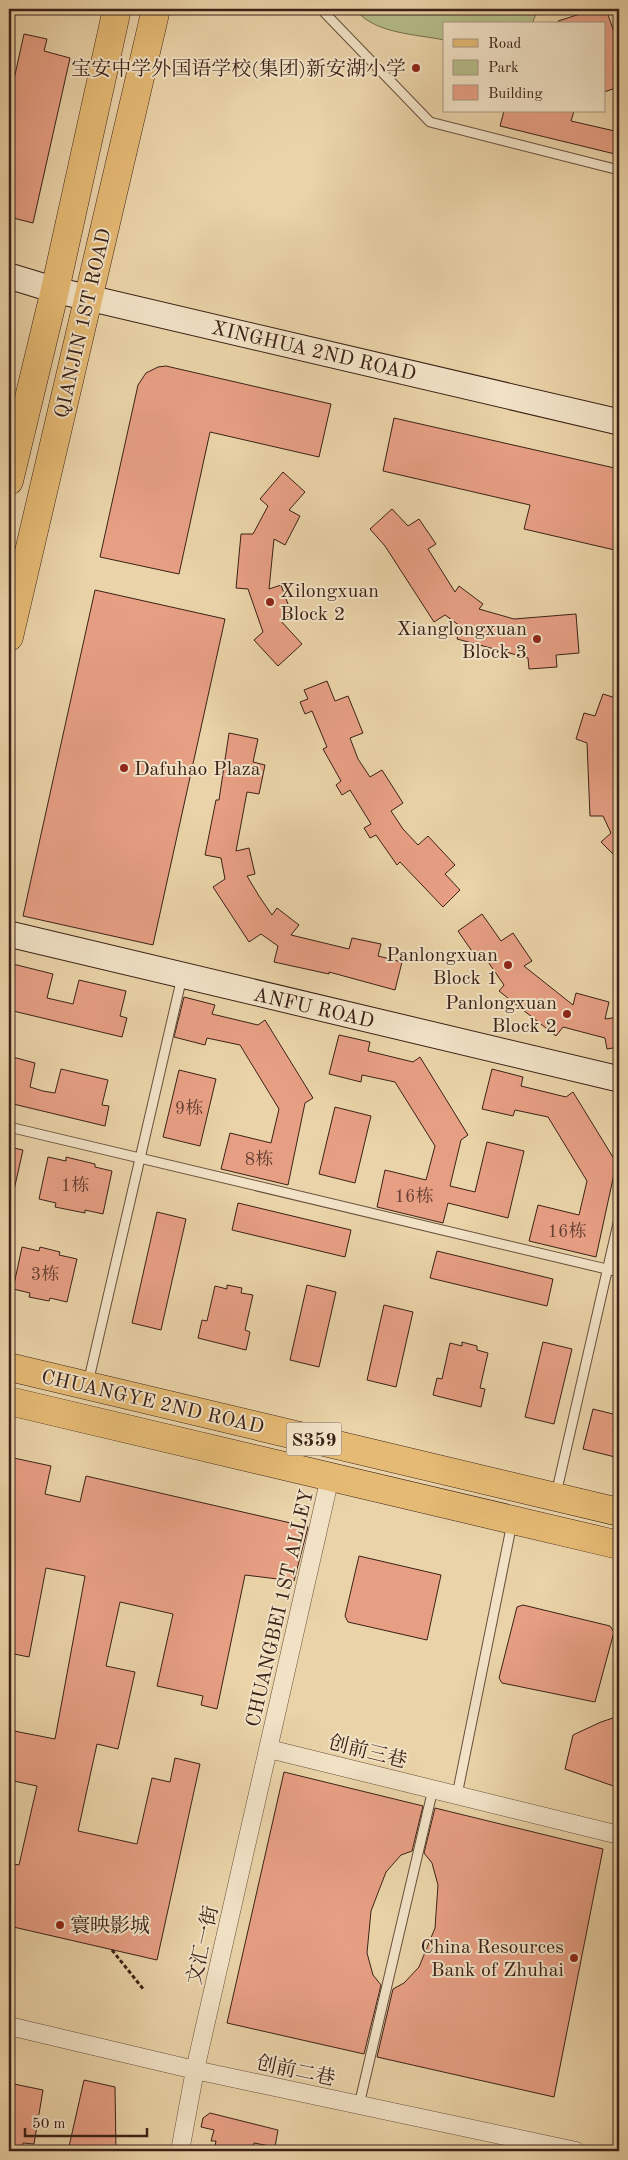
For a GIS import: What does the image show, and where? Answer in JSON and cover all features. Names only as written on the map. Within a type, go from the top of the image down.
[{"type":"main road","name":"QIANJIN 1ST ROAD","points":[[9,481],[55,290],[117,9]]},
{"type":"main road","name":"QIANJIN 1ST ROAD","points":[[9,636],[156,9]]},
{"type":"main road","name":"XINGHUA 2ND ROAD","points":[[9,276],[55,290],[88,296],[619,422]]},
{"type":"main road","name":"ANFU ROAD","points":[[9,934],[619,1079]]},
{"type":"main road","name":"CHUANGYE 2ND ROAD","points":[[9,1367],[619,1512]]},
{"type":"main road","name":"CHUANGYE 2ND ROAD","points":[[9,1401],[619,1545]]},
{"type":"street","name":"CHUANGBEI 1ST ALLEY","points":[[269,1749],[330,1477]]},
{"type":"street","name":"创前三巷","points":[[269,1749],[619,1835]]},
{"type":"street","name":"文汇一街","points":[[180,2151],[195,2070],[269,1749]]},
{"type":"street","name":"创前二巷","points":[[9,2026],[195,2070],[576,2151]]},
{"type":"lane","points":[[321,9],[430,122],[619,170]]},
{"type":"lane","points":[[88,1386],[182,976]]},
{"type":"lane","points":[[9,1127],[619,1272]]},
{"type":"lane","points":[[555,1496],[619,1219]]},
{"type":"lane","points":[[457,1795],[513,1520]]},
{"type":"lane","points":[[359,2105],[432,1789]]},
{"type":"path","points":[[112,1950],[144,1990]]},
{"type":"green space","points":[[355,9],[538,9],[533,22],[443,22],[443,40],[396,32],[373,24]]},
{"type":"building","points":[[596,9],[606,9],[614,32],[619,30],[619,87],[606,91],[606,22],[558,21]]},
{"type":"building","points":[[24,34],[47,39],[44,51],[70,58],[33,223],[9,217],[9,102]]},
{"type":"building","points":[[504,112],[574,112],[571,121],[619,132],[619,155],[500,126]]},
{"type":"building","points":[[166,366],[331,404],[319,457],[210,432],[179,574],[100,557],[138,385],[146,373],[158,367]]},
{"type":"building","points":[[394,418],[619,469],[619,551],[524,529],[530,505],[383,471]]},
{"type":"building","points":[[283,472],[305,492],[289,510],[300,516],[285,545],[274,539],[269,589],[281,585],[292,615],[280,620],[302,644],[278,666],[254,640],[263,632],[248,589],[236,588],[241,534],[253,534],[268,506],[260,499]]},
{"type":"building","points":[[392,509],[408,526],[419,519],[436,544],[428,549],[455,592],[459,586],[483,604],[479,609],[514,619],[576,614],[579,653],[556,655],[557,667],[529,669],[528,658],[457,639],[460,626],[445,615],[434,622],[385,546],[370,529]]},
{"type":"building","name":"Dafuhao Plaza","points":[[95,590],[225,619],[153,945],[23,916]]},
{"type":"building","points":[[327,681],[335,701],[348,696],[363,733],[350,738],[358,759],[370,777],[382,770],[403,803],[391,811],[403,829],[418,845],[428,836],[455,865],[445,874],[460,890],[443,907],[400,862],[397,865],[376,835],[370,838],[364,828],[371,824],[350,790],[342,795],[336,785],[341,781],[323,749],[327,747],[312,711],[305,714],[300,702],[308,699],[304,690]]},
{"type":"building","points":[[603,694],[619,699],[619,860],[601,842],[611,833],[603,816],[590,816],[587,743],[576,739],[584,713],[595,716]]},
{"type":"building","points":[[229,733],[258,739],[253,762],[265,765],[259,794],[247,792],[236,851],[249,848],[255,874],[247,876],[259,896],[272,915],[277,908],[299,925],[291,935],[349,949],[352,938],[381,944],[378,956],[402,962],[395,990],[329,972],[329,974],[274,962],[278,946],[261,934],[249,942],[213,887],[225,879],[221,858],[205,855],[216,800],[219,800]]},
{"type":"building","points":[[482,914],[501,941],[513,933],[532,961],[524,966],[573,1005],[576,993],[609,1002],[605,1019],[619,1017],[619,1047],[607,1049],[605,1038],[563,1027],[556,1036],[499,991],[504,985],[484,956],[478,960],[458,931]]},
{"type":"building","points":[[9,963],[53,974],[47,998],[73,1004],[79,980],[126,991],[120,1016],[127,1018],[122,1037],[9,1010]]},
{"type":"building","points":[[184,997],[215,1005],[212,1014],[258,1025],[265,1020],[313,1098],[305,1103],[288,1185],[221,1169],[230,1133],[271,1143],[279,1109],[240,1045],[207,1038],[205,1045],[174,1037]]},
{"type":"building","points":[[339,1035],[370,1042],[368,1051],[413,1062],[420,1057],[468,1135],[461,1140],[450,1186],[475,1192],[487,1142],[524,1151],[508,1218],[448,1203],[443,1223],[377,1207],[385,1170],[426,1180],[435,1146],[395,1082],[362,1075],[361,1082],[329,1074]]},
{"type":"building","points":[[9,1056],[35,1063],[30,1087],[43,1091],[55,1093],[61,1069],[108,1080],[102,1105],[109,1106],[105,1126],[9,1103]]},
{"type":"building","points":[[492,1069],[523,1077],[521,1086],[566,1097],[573,1092],[619,1167],[619,1171],[614,1174],[596,1257],[529,1241],[538,1205],[579,1215],[587,1181],[548,1117],[515,1110],[513,1116],[482,1109]]},
{"type":"building","points":[[179,1070],[216,1079],[200,1146],[163,1137]]},
{"type":"building","points":[[335,1107],[371,1116],[355,1183],[319,1174]]},
{"type":"building","points":[[9,1147],[23,1150],[14,1190],[9,1190]]},
{"type":"building","points":[[48,1157],[66,1161],[66,1157],[95,1164],[95,1167],[112,1171],[103,1214],[85,1210],[85,1213],[55,1207],[56,1203],[39,1199]]},
{"type":"building","points":[[238,1203],[351,1230],[345,1257],[232,1230]]},
{"type":"building","points":[[157,1212],[186,1219],[161,1330],[132,1323]]},
{"type":"building","points":[[22,1247],[39,1251],[40,1247],[60,1252],[59,1255],[77,1259],[67,1302],[50,1298],[49,1301],[29,1297],[30,1293],[13,1289]]},
{"type":"building","points":[[437,1251],[553,1279],[547,1306],[430,1278]]},
{"type":"building","points":[[227,1285],[242,1288],[241,1293],[253,1295],[245,1330],[250,1332],[246,1350],[198,1338],[202,1320],[207,1321],[215,1286],[227,1289]]},
{"type":"building","points":[[307,1285],[336,1292],[319,1367],[290,1360]]},
{"type":"building","points":[[384,1305],[413,1312],[396,1387],[367,1380]]},
{"type":"building","points":[[462,1342],[477,1346],[477,1350],[488,1353],[480,1388],[485,1389],[481,1407],[433,1395],[437,1378],[442,1379],[450,1343],[462,1346]]},
{"type":"building","points":[[543,1342],[572,1349],[554,1424],[525,1417]]},
{"type":"building","points":[[593,1409],[617,1415],[613,1431],[619,1432],[619,1458],[583,1449]]},
{"type":"building","points":[[9,1457],[51,1466],[45,1494],[80,1502],[86,1476],[308,1527],[294,1581],[245,1575],[217,1709],[201,1705],[203,1696],[157,1686],[173,1614],[120,1602],[106,1666],[135,1672],[118,1749],[97,1744],[78,1831],[137,1844],[152,1778],[170,1782],[175,1758],[200,1764],[157,1960],[9,1926],[9,1863],[19,1865],[37,1786],[9,1780],[9,1730],[55,1739],[85,1576],[46,1568],[29,1657],[9,1653]]},
{"type":"building","points":[[359,1556],[441,1575],[427,1640],[348,1622],[345,1616]]},
{"type":"building","points":[[523,1605],[610,1626],[614,1632],[595,1702],[502,1683],[499,1678],[517,1607]]},
{"type":"building","points":[[619,1716],[619,1788],[565,1769],[573,1735]]},
{"type":"building","points":[[284,1772],[423,1806],[412,1851],[401,1855],[386,1872],[371,1911],[367,1953],[373,1975],[381,1985],[364,2054],[227,2023]]},
{"type":"building","points":[[435,1808],[603,1849],[554,2097],[377,2057],[393,1989],[404,1983],[419,1967],[435,1928],[438,1885],[432,1863],[424,1853]]},
{"type":"building","points":[[84,2080],[115,2087],[116,2151],[68,2151]]},
{"type":"building","points":[[9,2083],[43,2090],[34,2144],[23,2143],[21,2151],[9,2151]]},
{"type":"building","points":[[210,2113],[278,2130],[275,2147],[254,2143],[252,2151],[214,2151],[216,2141],[211,2141],[214,2130],[201,2127],[203,2118]]},
{"type":"place","name":"宝安中学外国语学校(集团)新安湖小学","points":[[416,68]]},
{"type":"place","name":"Xilongxuan Block 2","points":[[270,602]]},
{"type":"place","name":"Xianglongxuan Block 3","points":[[537,639]]},
{"type":"place","name":"Dafuhao Plaza","points":[[124,768]]},
{"type":"place","name":"Panlongxuan Block 1","points":[[508,965]]},
{"type":"place","name":"Panlongxuan Block 2","points":[[567,1014]]},
{"type":"place","name":"寰映影城","points":[[60,1925]]},
{"type":"place","name":"China Resources Bank of Zhuhai","points":[[574,1958]]}]
